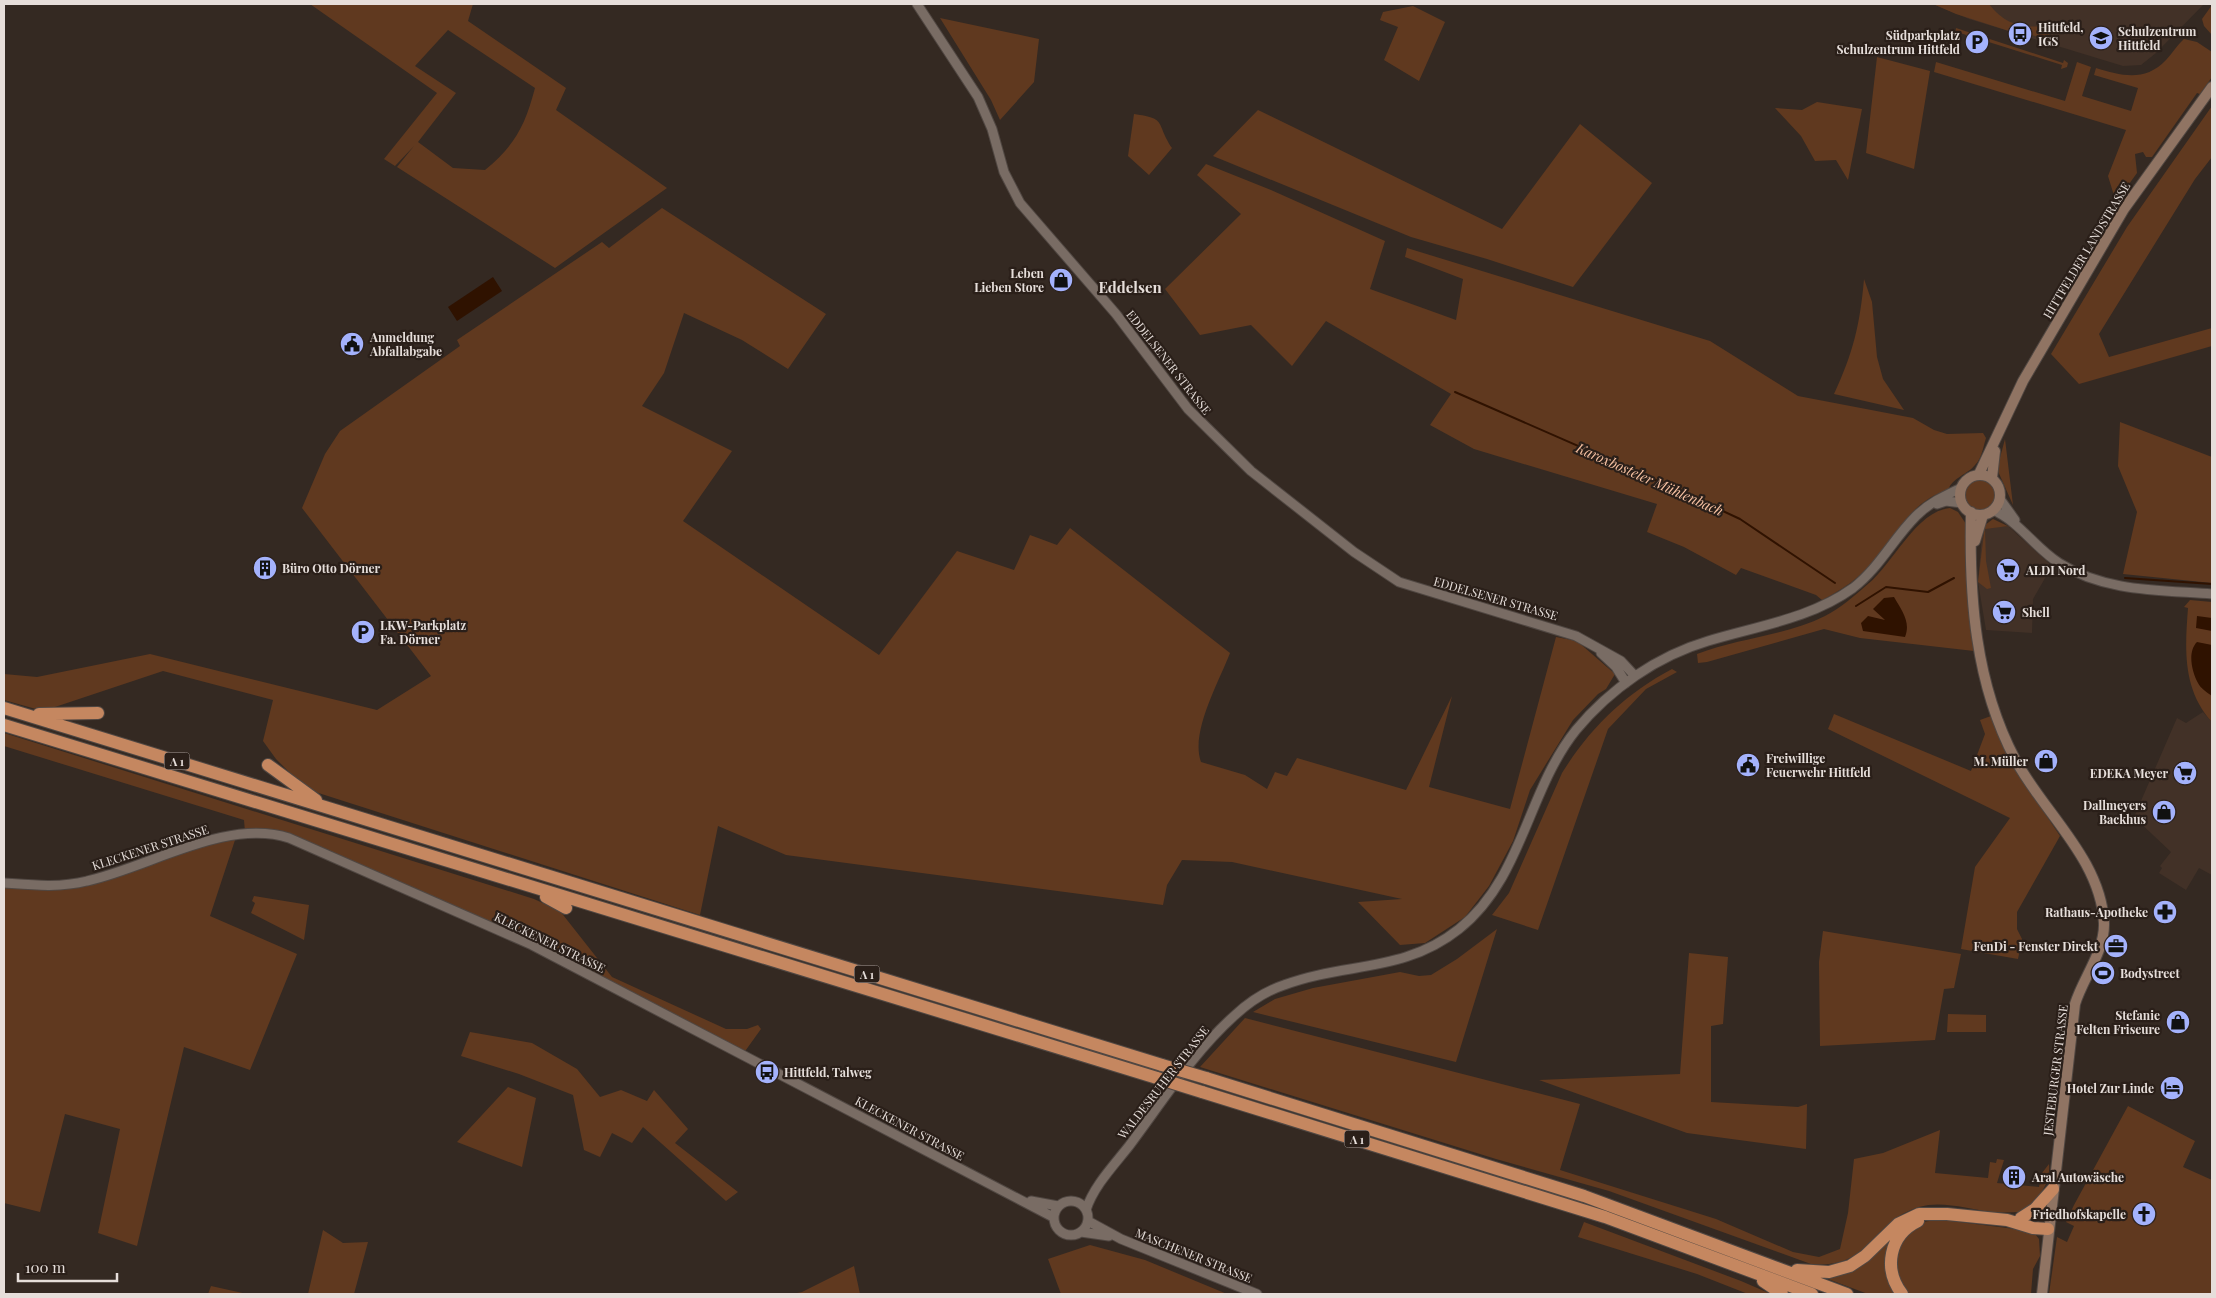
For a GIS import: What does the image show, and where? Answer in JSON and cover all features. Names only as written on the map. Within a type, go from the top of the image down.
[{"type":"highway","points":[[8,710],[47,715],[98,713]]},
{"type":"highway","name":"A 1","points":[[8,710],[1584,1196],[1847,1294]]},
{"type":"highway","name":"A 1","points":[[4,725],[1596,1214],[1812,1294]]},
{"type":"highway","points":[[268,765],[302,791],[341,812]]},
{"type":"highway","points":[[527,885],[566,908]]},
{"type":"highway","points":[[806,980],[843,982]]},
{"type":"highway","points":[[2021,1218],[2035,1209],[2053,1189]]},
{"type":"highway","points":[[1777,1268],[1815,1272],[1843,1269],[1865,1256],[1898,1224],[1919,1214],[2007,1220],[2048,1228]]},
{"type":"highway","points":[[1902,1294],[1894,1281],[1890,1267],[1893,1249],[1907,1228],[1919,1220],[1937,1214]]},
{"type":"highway","points":[[2007,1220],[2021,1218],[2037,1220],[2048,1228]]},
{"type":"highway","points":[[1746,1269],[1782,1294]]},
{"type":"main road","name":"HITTFELDER LANDSTRASSE","points":[[1979,474],[2022,381],[2124,209],[2212,87]]},
{"type":"main road","name":"HITTFELDER LANDSTRASSE","points":[[1992,478],[1998,435]]},
{"type":"main road","points":[[1979,474],[1992,478],[1999,487],[2000,498],[1993,510],[1983,514],[1971,512],[1962,503],[1961,488],[1968,478],[1979,474]]},
{"type":"main road","points":[[1971,512],[1971,559]]},
{"type":"main road","points":[[1971,559],[1983,514]]},
{"type":"main road","name":"JESTEBURGER STRASSE","points":[[1971,559],[1975,629],[1987,687],[2000,727],[2030,785],[2091,874],[2099,897],[2104,922],[2101,942],[2075,1004],[2048,1228],[2042,1294]]},
{"type":"street","name":"EDDELSENER STRASSE","points":[[917,4],[978,97],[992,129],[1004,172],[1020,203],[1116,314],[1188,408],[1251,472],[1354,552],[1399,582],[1556,628],[1576,636],[1625,664],[1636,676]]},
{"type":"street","name":"WALDESRUHER STRASSE","points":[[1086,1210],[1100,1184],[1206,1046],[1246,1005],[1269,991],[1302,979],[1384,964],[1412,956],[1442,941],[1476,914],[1504,876],[1545,782],[1562,752],[1589,716],[1626,682],[1686,648],[1797,616],[1853,588],[1868,574],[1917,515],[1933,501],[1961,488]]},
{"type":"street","points":[[2000,498],[2019,527]]},
{"type":"street","name":"WALDESRUHER STRASSE","points":[[1917,515],[1946,501],[1962,503]]},
{"type":"street","points":[[1993,510],[2019,527],[2058,562],[2089,578],[2130,588],[2212,594]]},
{"type":"street","name":"EDDELSENER STRASSE","points":[[1598,649],[1616,667],[1626,682]]},
{"type":"street","name":"KLECKENER STRASSE","points":[[4,883],[50,886],[88,881],[237,834],[265,832],[289,838],[532,945],[1054,1217]]},
{"type":"street","name":"WALDESRUHER STRASSE","points":[[1077,1202],[1100,1184]]},
{"type":"street","name":"KLECKENER STRASSE","points":[[1014,1196],[1058,1206]]},
{"type":"street","points":[[1067,1201],[1077,1202],[1086,1210],[1088,1221],[1081,1232],[1069,1235],[1061,1232],[1055,1226],[1054,1217],[1058,1206],[1067,1201]]},
{"type":"street","name":"MASCHENER STRASSE","points":[[1088,1221],[1121,1239],[1257,1294]]},
{"type":"street","name":"MASCHENER STRASSE","points":[[1081,1232],[1093,1232],[1121,1239]]},
{"type":"shaded area","points":[[310,4],[473,4],[468,21],[566,88],[556,110],[667,188],[555,268],[397,167],[414,146],[395,166],[384,159],[437,93]],"holes":[[[448,30],[535,88],[518,134],[504,152],[485,170],[453,168],[418,142],[456,93],[415,66]]]},
{"type":"shaded area","name":"Schulzentrum Hittfeld","points":[[1933,4],[2204,4],[2156,53],[2141,65],[2123,66],[1969,19]]},
{"type":"shaded area","points":[[1933,4],[1989,4],[2002,17],[2016,24],[2023,26],[2050,26],[2055,30],[2044,39],[2017,30],[2009,31],[1956,14]]},
{"type":"shaded area","points":[[2212,5],[2212,35],[2204,26],[2202,19]]},
{"type":"shaded area","points":[[1413,6],[1445,22],[1419,81],[1384,60],[1398,27],[1380,20],[1383,12]]},
{"type":"shaded area","points":[[940,18],[1039,39],[1034,82],[1000,120],[991,100]]},
{"type":"shaded area","points":[[1956,28],[2063,63],[2064,60],[2068,63],[2067,67],[2061,69],[2062,65],[1960,33],[1958,38],[1955,35]]},
{"type":"shaded area","points":[[2184,39],[2197,42],[2212,52],[2212,77],[2200,94],[2197,93],[2152,157],[2146,157],[2143,152],[2135,154],[2137,173],[2116,202],[2108,176],[2126,130],[1934,72],[1936,62],[2065,101],[2077,62],[2091,67],[2082,96],[2131,111],[2138,88],[2094,75],[2096,68],[2124,75],[2150,72],[2166,60]]},
{"type":"shaded area","points":[[1877,57],[1930,71],[1914,169],[1866,153]]},
{"type":"shaded area","points":[[1817,102],[1862,109],[1848,180],[1836,160],[1815,161],[1801,136],[1775,108],[1802,110]]},
{"type":"shaded area","points":[[2212,106],[2212,157],[2195,179],[2099,334],[2109,357],[2212,328],[2212,346],[2079,384],[2051,354],[2127,227]]},
{"type":"shaded area","points":[[1258,110],[1502,229],[1580,124],[1652,183],[1573,287],[1411,237],[1213,156]]},
{"type":"shaded area","points":[[1134,114],[1156,120],[1172,148],[1149,175],[1128,156]]},
{"type":"shaded area","points":[[1206,164],[1271,190],[1385,241],[1370,289],[1456,320],[1463,279],[1405,257],[1407,248],[1710,341],[1798,396],[1913,418],[1934,430],[1947,434],[1983,433],[1986,438],[1981,456],[1972,468],[1953,482],[1948,490],[1935,495],[1915,510],[1862,573],[1843,588],[1822,600],[1816,595],[1741,568],[1736,575],[1684,547],[1647,532],[1657,504],[1474,449],[1430,425],[1451,394],[1326,321],[1292,366],[1251,325],[1200,335],[1165,289],[1241,214],[1197,175]]},
{"type":"shaded area","points":[[662,208],[826,314],[788,369],[742,340],[684,313],[664,373],[642,406],[732,451],[683,521],[879,655],[957,551],[1014,570],[1030,535],[1057,545],[1070,528],[1230,653],[1202,722],[1199,736],[1201,762],[1245,775],[1267,789],[1275,772],[1287,776],[1297,758],[1406,790],[1452,696],[1429,787],[1510,809],[1556,637],[1577,641],[1615,674],[1606,689],[1598,694],[1573,720],[1530,790],[1513,841],[1489,886],[1465,917],[1425,943],[1400,945],[1358,902],[1402,899],[1232,862],[1182,860],[1167,885],[1163,905],[786,855],[718,826],[700,915],[306,789],[276,759],[263,741],[273,700],[163,671],[43,711],[4,700],[4,674],[37,677],[150,654],[377,710],[431,676],[302,508],[325,454],[340,431],[460,346],[457,340],[602,242],[609,248]]},
{"type":"shaded area","points":[[493,277],[502,291],[457,321],[448,307]]},
{"type":"shaded area","points":[[1864,279],[1872,302],[1877,357],[1883,379],[1904,410],[1834,394],[1855,338]]},
{"type":"shaded area","points":[[2120,422],[2212,457],[2212,583],[2123,574],[2137,512],[2118,466]]},
{"type":"shaded area","points":[[2005,439],[2013,505],[1997,469]]},
{"type":"shaded area","points":[[1980,480],[1986,481],[1994,489],[1994,501],[1986,509],[1980,510],[1974,509],[1966,501],[1965,495],[1966,489],[1974,481]]},
{"type":"shaded area","points":[[1950,508],[1958,512],[1968,527],[1965,564],[1974,651],[1860,638],[1824,629],[1698,663],[1697,654],[1729,644],[1778,633],[1810,623],[1831,613],[1842,606],[1877,575],[1926,518],[1938,511]]},
{"type":"shaded area","points":[[1993,519],[2008,526],[1985,529],[1986,561],[1991,588],[1987,589],[1978,582],[1985,525]]},
{"type":"shaded area","points":[[2008,526],[2052,566],[2033,599],[2032,633],[1986,630],[1978,582],[1982,535],[1984,528]]},
{"type":"shaded area","points":[[1894,597],[1906,621],[1907,632],[1905,637],[1863,631],[1861,623],[1868,616],[1885,620],[1873,609],[1884,598]]},
{"type":"shaded area","points":[[2190,600],[2212,602],[2212,722],[2202,709],[2190,682],[2186,653],[2188,608],[2184,607]]},
{"type":"shaded area","points":[[2197,616],[2212,618],[2212,631],[2196,628]]},
{"type":"shaded area","points":[[2197,642],[2212,645],[2212,696],[2200,687],[2194,673],[2191,656]]},
{"type":"shaded area","points":[[1672,669],[1677,672],[1646,689],[1608,729],[1538,930],[1492,915],[1509,893],[1562,773],[1584,741],[1624,701],[1639,689]]},
{"type":"shaded area","points":[[2203,712],[2212,722],[2212,875],[2199,868],[2186,890],[2159,873],[2162,868],[2160,866],[2171,852],[2134,817],[2177,718],[2186,723]]},
{"type":"shaded area","points":[[1834,714],[1971,771],[1985,734],[1980,720],[1991,716],[2014,767],[2060,836],[2017,912],[2017,929],[2022,939],[2018,959],[1961,949],[1975,867],[2010,818],[1828,729]]},
{"type":"shaded area","points":[[4,733],[534,899],[560,911],[612,977],[726,1029],[747,1029],[758,1025],[761,1029],[743,1054],[533,945],[289,838],[245,832],[244,820],[4,746]]},
{"type":"shaded area","points":[[237,834],[210,916],[297,954],[250,1070],[184,1047],[137,1246],[98,1233],[120,1129],[65,1114],[40,1212],[4,1203],[4,883],[63,886]]},
{"type":"shaded area","points":[[254,896],[309,905],[304,940],[251,913],[255,903],[252,901]]},
{"type":"shaded area","points":[[1497,929],[1456,1062],[1253,1012],[1275,999],[1313,988],[1400,972],[1419,976],[1431,975],[1457,959]]},
{"type":"shaded area","points":[[1823,931],[1961,954],[1954,988],[1944,989],[1935,1040],[1820,1046],[1819,962]]},
{"type":"shaded area","points":[[1689,953],[1728,957],[1723,1024],[1711,1026],[1711,1102],[1798,1107],[1807,1104],[1806,1149],[1687,1133],[1539,1080],[1680,1074]]},
{"type":"shaded area","points":[[1948,1014],[1986,1015],[1986,1032],[1947,1032]]},
{"type":"shaded area","points":[[1245,1018],[1580,1104],[1560,1170],[1716,1219],[1793,1252],[1819,1257],[1840,1249],[1848,1213],[1854,1159],[1883,1153],[1940,1130],[1935,1173],[1988,1178],[1990,1162],[1996,1163],[1997,1159],[2004,1160],[1997,1183],[2039,1187],[2042,1173],[2049,1164],[2048,1179],[2038,1197],[2022,1212],[1992,1212],[1936,1204],[1919,1207],[1902,1214],[1889,1223],[1859,1252],[1847,1259],[1831,1264],[1811,1264],[1609,1191],[1496,1159],[1200,1067]]},
{"type":"shaded area","points":[[470,1032],[532,1043],[577,1069],[600,1097],[621,1090],[647,1101],[654,1090],[688,1129],[675,1143],[738,1192],[726,1201],[643,1127],[632,1143],[612,1133],[600,1157],[584,1150],[573,1095],[519,1074],[461,1056]]},
{"type":"shaded area","points":[[508,1087],[536,1098],[522,1167],[457,1142]]},
{"type":"shaded area","points":[[2128,1106],[2195,1141],[2183,1167],[2212,1180],[2212,1294],[2049,1294],[2057,1237],[2067,1242],[2074,1226],[2066,1222]]},
{"type":"shaded area","points":[[1943,1220],[2023,1230],[2035,1234],[2039,1239],[2040,1256],[2033,1269],[2031,1294],[1910,1294],[1904,1287],[1897,1270],[1897,1260],[1902,1242],[1916,1225],[1928,1221]]},
{"type":"shaded area","points":[[1584,1222],[1771,1294],[1748,1294],[1697,1274],[1578,1237]]},
{"type":"shaded area","points":[[323,1230],[343,1243],[368,1242],[354,1294],[308,1294]]},
{"type":"shaded area","points":[[1887,1237],[1895,1239],[1899,1294],[1868,1294],[1820,1276],[1833,1274]]},
{"type":"shaded area","points":[[1090,1245],[1145,1260],[1227,1294],[1061,1294],[1048,1259]]},
{"type":"shaded area","points":[[854,1266],[860,1294],[792,1294],[802,1292]]},
{"type":"shaded area","points":[[211,1286],[247,1294],[208,1294]]},
{"type":"waterway","name":"Karoxbosteler Mühlenbach","points":[[1455,392],[1740,519],[1835,583]]},
{"type":"waterway","name":"Karoxbosteler Mühlenbach","points":[[1856,606],[1886,587],[1928,592],[1954,578]]},
{"type":"waterway","name":"Karoxbosteler Mühlenbach","points":[[2125,578],[2212,584]]},
{"type":"place","name":"Hittfeld, IGS","points":[[2020,34]]},
{"type":"place","name":"Schulzentrum Hittfeld","points":[[2101,38]]},
{"type":"place","name":"Südparkplatz Schulzentrum Hittfeld","points":[[1977,42]]},
{"type":"place","name":"Leben Lieben Store","points":[[1061,280]]},
{"type":"place","name":"Anmeldung Abfallabgabe","points":[[352,344]]},
{"type":"place","name":"Büro Otto Dörner","points":[[265,568]]},
{"type":"place","name":"ALDI Nord","points":[[2008,570]]},
{"type":"place","name":"Shell","points":[[2004,612]]},
{"type":"place","name":"LKW-Parkplatz Fa. Dörner","points":[[363,632]]},
{"type":"place","name":"M. Müller","points":[[2046,761]]},
{"type":"place","name":"Freiwillige Feuerwehr Hittfeld","points":[[1748,765]]},
{"type":"place","name":"EDEKA Meyer","points":[[2185,773]]},
{"type":"place","name":"Dallmeyers Backhus","points":[[2164,812]]},
{"type":"place","name":"Rathaus-Apotheke","points":[[2165,912]]},
{"type":"place","name":"FenDi - Fenster Direkt","points":[[2116,946]]},
{"type":"place","name":"Bodystreet","points":[[2103,973]]},
{"type":"place","name":"Stefanie Felten Friseure","points":[[2178,1022]]},
{"type":"place","name":"Hittfeld, Talweg","points":[[767,1072]]},
{"type":"place","name":"Hotel Zur Linde","points":[[2172,1088]]},
{"type":"place","name":"Aral Autowäsche","points":[[2014,1177]]},
{"type":"place","name":"Friedhofskapelle","points":[[2144,1214]]},
{"type":"district","name":"Eddelsen","points":[[1130,287]]}]
